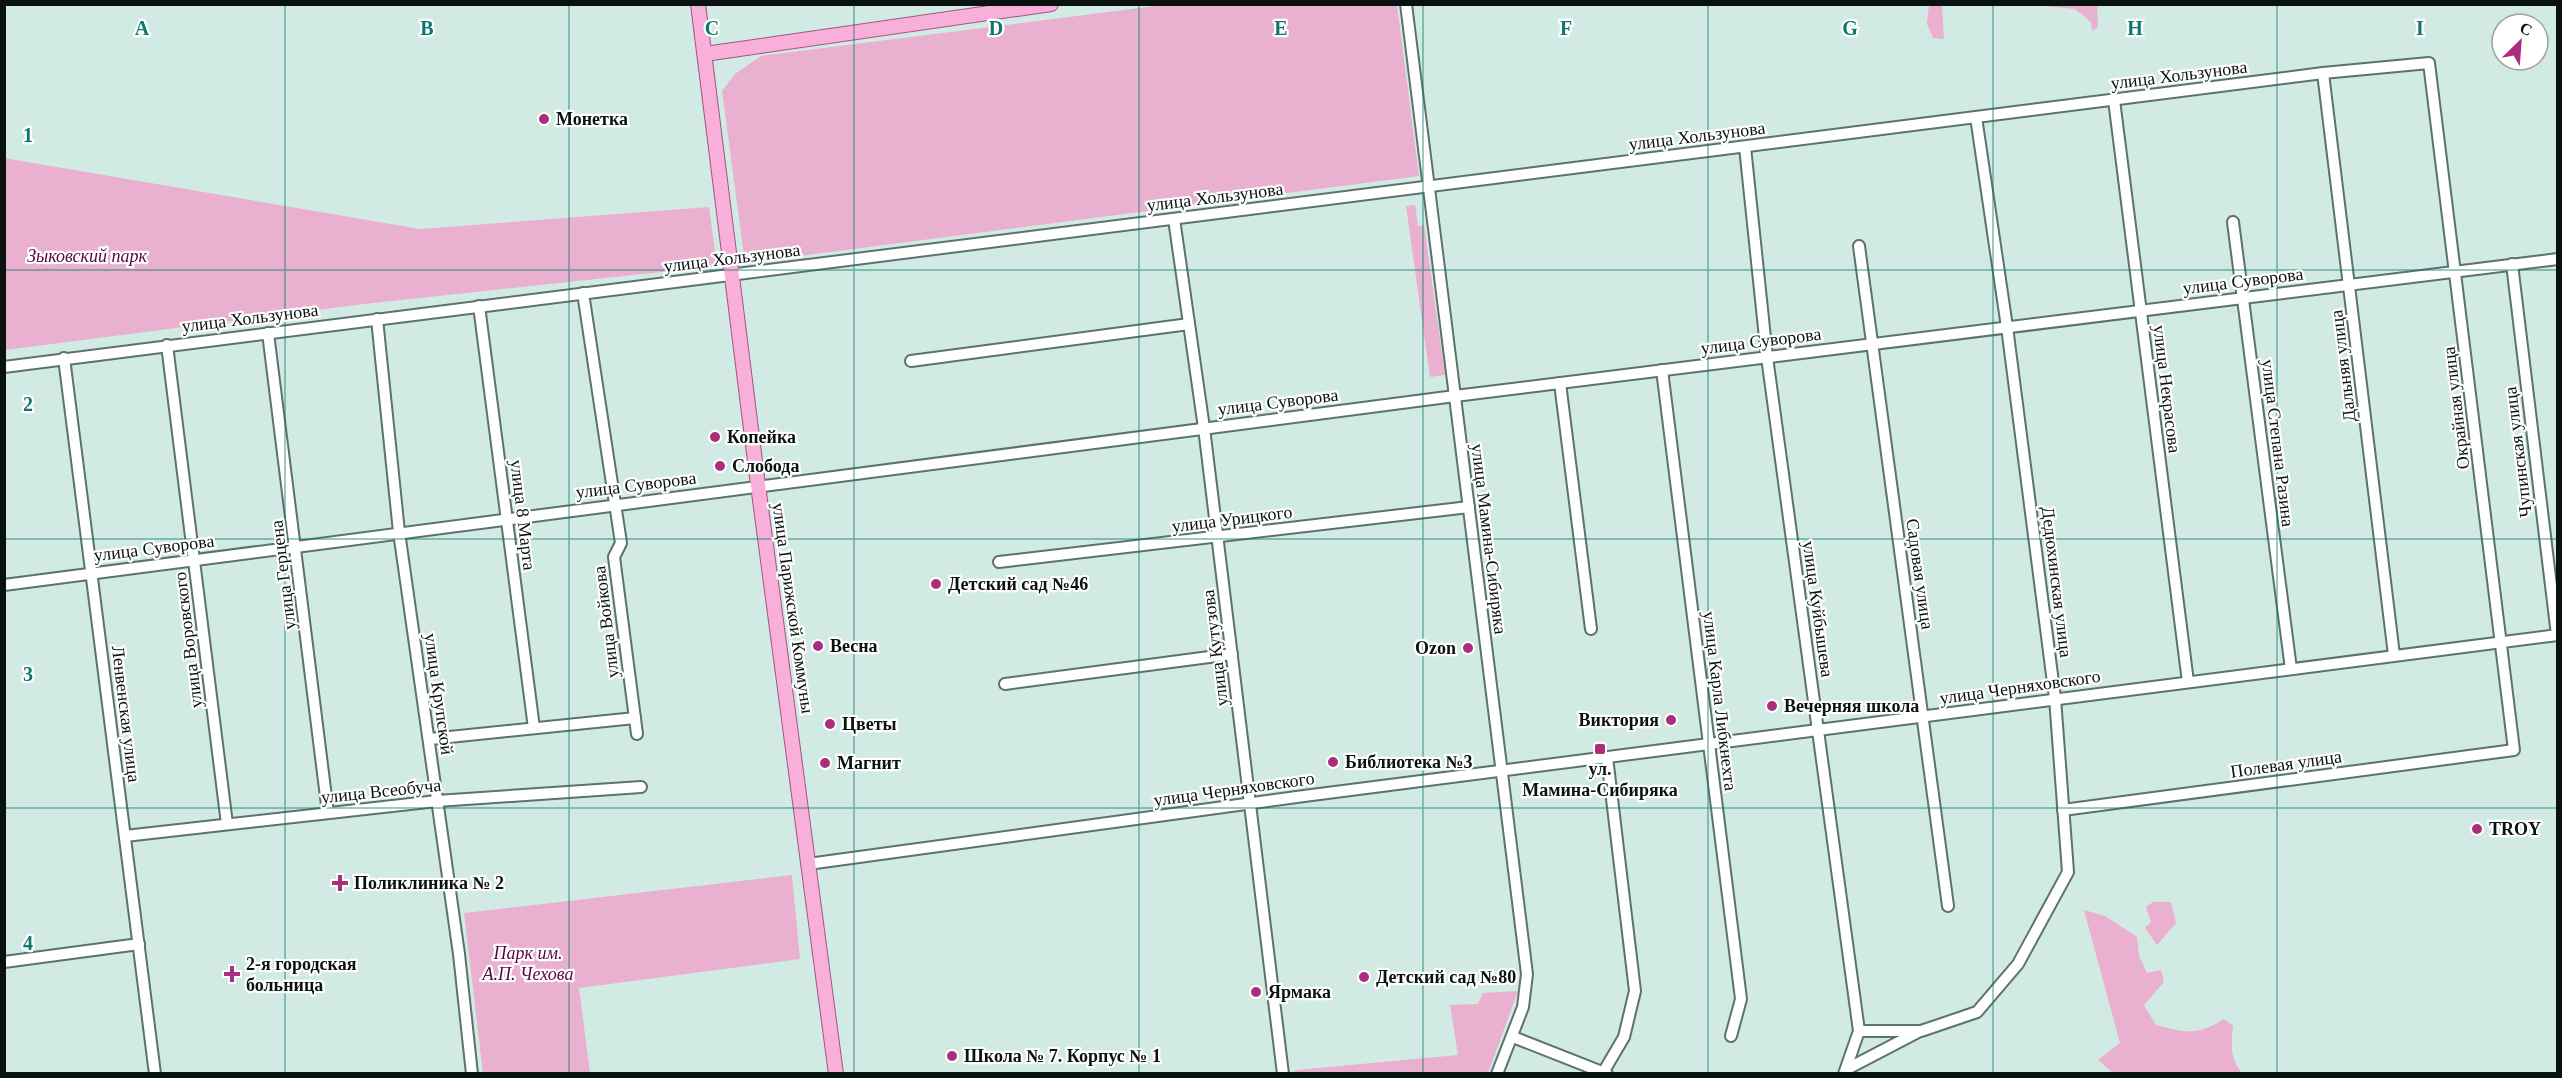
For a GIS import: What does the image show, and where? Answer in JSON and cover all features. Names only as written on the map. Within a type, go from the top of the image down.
[{"type":"main road","name":"улица Парижской Коммуны","points":[[698,4],[758,485],[836,1074]]},
{"type":"main road","points":[[705,54],[1050,4]]},
{"type":"street","name":"улица Мамина-Сибиряка","points":[[1406,4],[1527,974],[1523,1007],[1497,1074]]},
{"type":"street","name":"улица Хользунова","points":[[4,367],[2323,73],[2429,63]]},
{"type":"street","name":"Окрайная улица","points":[[2429,63],[2514,750]]},
{"type":"street","name":"Дальняя улица","points":[[2323,73],[2394,655]]},
{"type":"street","name":"улица Некрасова","points":[[2114,100],[2188,682]]},
{"type":"street","name":"Дедюхинская улица","points":[[1858,1031],[1921,1031],[1977,1012],[2019,964],[2068,872],[2055,698],[2007,327],[1976,117]]},
{"type":"street","name":"улица Куйбышева","points":[[1744,147],[1767,357],[1858,1031],[1845,1071]]},
{"type":"street","name":"улица Кутузова","points":[[1174,219],[1218,537],[1283,1074]]},
{"type":"street","name":"улица Степана Разина","points":[[2233,222],[2291,669]]},
{"type":"street","name":"Садовая улица","points":[[1859,246],[1948,906]]},
{"type":"street","name":"улица Суворова","points":[[4,585],[1204,428],[2558,259]]},
{"type":"street","name":"Чупинская улица","points":[[2512,264],[2557,635]]},
{"type":"street","name":"улица Войкова","points":[[583,293],[621,543],[614,557],[637,734]]},
{"type":"street","name":"улица 8 Марта","points":[[479,306],[534,728]]},
{"type":"street","name":"улица Крупской","points":[[377,319],[399,532],[459,954],[472,1074]]},
{"type":"street","points":[[911,361],[1189,324]]},
{"type":"street","name":"улица Герцена","points":[[268,333],[328,813]]},
{"type":"street","name":"улица Воровского","points":[[167,345],[226,824]]},
{"type":"street","name":"Ленвенская улица","points":[[64,358],[155,1074]]},
{"type":"street","name":"улица Карла Либкнехта","points":[[1662,370],[1741,999],[1731,1036]]},
{"type":"street","points":[[1560,383],[1591,629]]},
{"type":"street","name":"улица Урицкого","points":[[999,562],[1469,507]]},
{"type":"street","name":"улица Черняховского","points":[[808,864],[2055,698],[2557,635]]},
{"type":"street","points":[[1005,684],[1232,654]]},
{"type":"street","points":[[430,739],[635,718]]},
{"type":"street","name":"Полевая улица","points":[[2063,810],[2514,750]]},
{"type":"street","points":[[1513,1037],[1606,1072],[1624,1037],[1635,991],[1607,757]]},
{"type":"street","name":"улица Всеобуча","points":[[125,836],[437,801],[641,787]]},
{"type":"street","points":[[4,962],[139,944]]},
{"type":"street","points":[[1845,1071],[1921,1031]]},
{"type":"green space","points":[[1163,5],[1397,5],[1419,176],[745,263],[722,91],[735,74],[761,56]]},
{"type":"green space","points":[[1929,5],[1942,5],[1944,39],[1933,38],[1927,24]]},
{"type":"green space","points":[[2034,5],[2097,5],[2098,27],[2092,31],[2091,22],[2075,9]]},
{"type":"green space","name":"Зыковский парк","points":[[4,158],[420,229],[709,207],[717,266],[364,304],[5,350]]},
{"type":"green space","points":[[1415,205],[1418,226],[1424,225],[1445,375],[1430,377],[1406,206]]},
{"type":"green space","name":"Парк им. А.П. Чехова","points":[[792,875],[800,959],[579,988],[590,1073],[483,1073],[464,913]]},
{"type":"green space","points":[[2153,902],[2171,902],[2176,923],[2157,945],[2145,928],[2151,922],[2146,907]]},
{"type":"green space","points":[[2084,910],[2105,916],[2137,937],[2139,956],[2147,973],[2161,970],[2164,982],[2144,1005],[2156,1025],[2191,1031],[2206,1028],[2224,1019],[2233,1026],[2232,1051],[2235,1062],[2242,1073],[2113,1073],[2098,1060],[2120,1043]]},
{"type":"green space","points":[[1518,991],[1488,1073],[1290,1073],[1297,1070],[1458,1055],[1450,1005],[1478,1004],[1483,993]]},
{"type":"place","name":"Монетка","points":[[544,119]]},
{"type":"place","name":"Копейка","points":[[715,437]]},
{"type":"place","name":"Слобода","points":[[720,466]]},
{"type":"place","name":"Детский сад №46","points":[[936,584]]},
{"type":"place","name":"Весна","points":[[818,646]]},
{"type":"place","name":"Ozon","points":[[1468,648]]},
{"type":"place","name":"Вечерняя школа","points":[[1772,706]]},
{"type":"place","name":"Виктория","points":[[1671,720]]},
{"type":"place","name":"Цветы","points":[[830,724]]},
{"type":"place","name":"ул. Мамина-Сибиряка","points":[[1600,749]]},
{"type":"place","name":"Библиотека №3","points":[[1333,762]]},
{"type":"place","name":"Магнит","points":[[825,763]]},
{"type":"place","name":"TROY","points":[[2477,829]]},
{"type":"place","name":"Поликлиника № 2","points":[[340,883]]},
{"type":"place","name":"2-я городская больница","points":[[232,974]]},
{"type":"place","name":"Детский сад №80","points":[[1364,977]]},
{"type":"place","name":"Ярмака","points":[[1256,992]]},
{"type":"place","name":"Школа № 7. Корпус № 1","points":[[952,1056]]}]
